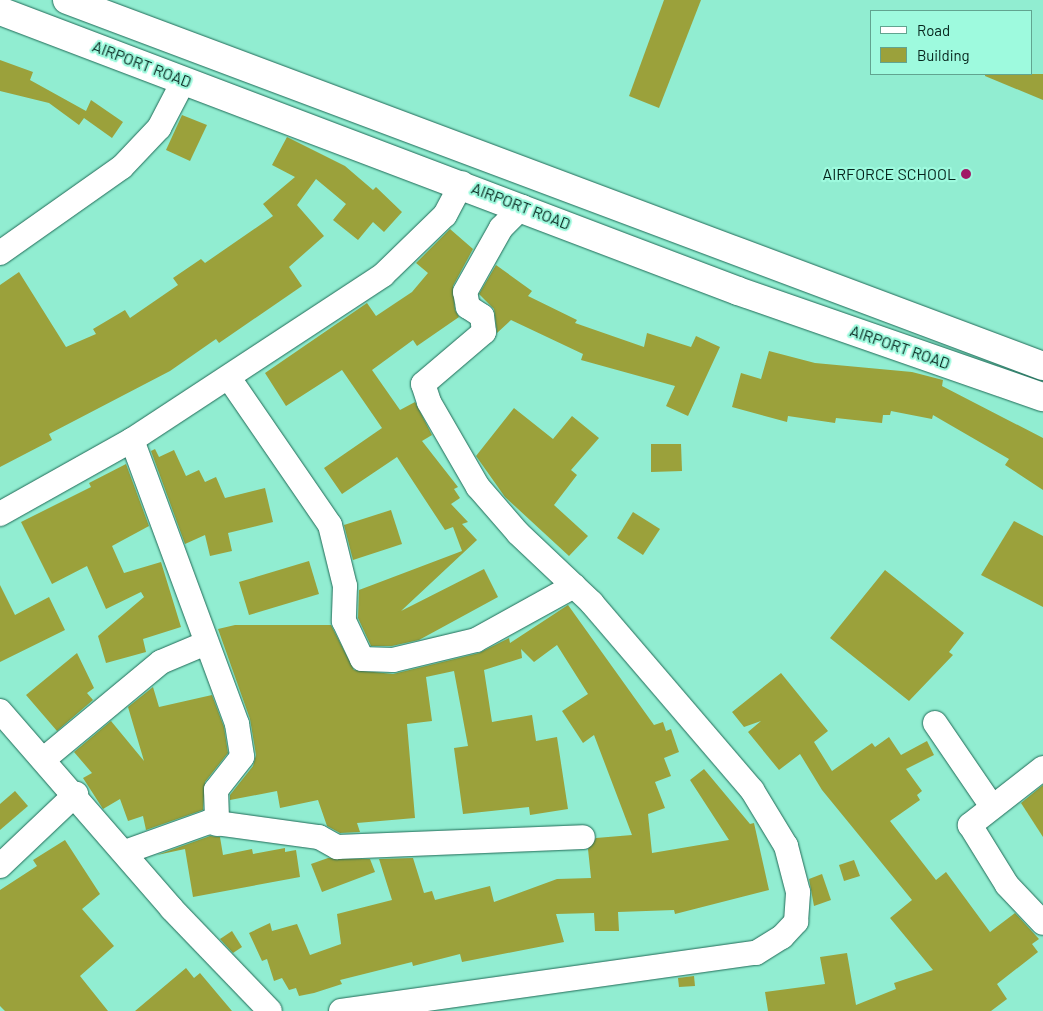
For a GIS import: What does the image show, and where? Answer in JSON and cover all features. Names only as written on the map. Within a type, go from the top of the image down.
[{"type":"main road","name":"AIRPORT ROAD","points":[[67,0],[1043,366]]},
{"type":"main road","name":"AIRPORT ROAD","points":[[0,11],[462,183],[738,291],[1041,393]]},
{"type":"street","points":[[0,253],[122,167],[159,128],[184,80]]},
{"type":"street","points":[[0,514],[132,440],[383,275],[445,215],[462,183]]},
{"type":"street","points":[[341,1011],[756,953],[782,937],[796,922],[798,892],[786,846],[752,790],[574,586],[518,533],[478,487],[429,402],[423,384],[484,332],[482,316],[468,307],[466,286],[501,228],[522,207]]},
{"type":"street","points":[[229,378],[330,525],[345,586],[344,621],[362,659],[393,660],[476,640],[574,586]]},
{"type":"street","points":[[132,440],[206,643],[223,678],[237,724],[242,757],[216,790],[217,824]]},
{"type":"street","points":[[44,759],[161,662],[206,643]]},
{"type":"street","points":[[0,711],[76,794],[172,910],[270,1011]]},
{"type":"street","points":[[935,723],[991,805]]},
{"type":"street","points":[[1043,768],[991,805],[970,825],[976,841],[1007,885],[1043,923]]},
{"type":"street","points":[[0,866],[76,794]]},
{"type":"street","points":[[124,852],[186,828],[217,824],[320,837],[337,847],[583,837]]},
{"type":"building","points":[[664,0],[701,0],[659,108],[629,96]]},
{"type":"building","points":[[0,60],[33,72],[30,80],[86,111],[91,100],[123,122],[112,138],[84,118],[79,125],[49,103],[0,91]]},
{"type":"building","points":[[1043,74],[1043,100],[985,76]]},
{"type":"building","points":[[182,115],[207,125],[190,161],[166,150]]},
{"type":"building","points":[[287,137],[345,166],[373,190],[376,187],[402,212],[384,232],[373,222],[358,240],[333,220],[346,204],[316,179],[297,205],[324,236],[289,267],[302,286],[219,343],[216,339],[170,371],[49,434],[52,440],[0,467],[0,285],[19,272],[66,347],[96,334],[93,329],[125,310],[130,318],[178,285],[173,278],[201,259],[205,263],[273,216],[263,204],[295,177],[272,165]]},
{"type":"building","points":[[450,229],[473,249],[453,286],[455,310],[459,317],[417,346],[413,340],[372,370],[400,410],[415,402],[432,435],[422,441],[458,487],[454,489],[460,498],[451,504],[468,522],[462,524],[477,540],[401,611],[484,569],[498,597],[419,640],[392,646],[371,646],[358,618],[359,590],[462,551],[453,527],[445,530],[397,457],[342,494],[324,468],[382,428],[342,370],[286,406],[265,373],[367,303],[376,316],[412,292],[428,273],[416,263]]},
{"type":"building","points":[[496,265],[532,291],[528,296],[577,320],[575,323],[644,347],[647,333],[691,347],[696,336],[720,347],[688,416],[666,406],[675,386],[581,360],[583,354],[511,320],[497,333],[494,309],[479,294]]},
{"type":"building","points":[[769,351],[815,363],[912,372],[943,380],[942,386],[1043,438],[1043,490],[1005,465],[1009,459],[933,415],[932,419],[891,411],[890,415],[883,415],[882,423],[836,418],[835,423],[788,416],[787,422],[732,407],[741,373],[761,379]]},
{"type":"building","points":[[514,408],[553,439],[572,416],[599,438],[571,470],[577,475],[554,505],[588,536],[569,556],[505,497],[476,456]]},
{"type":"building","points":[[651,444],[681,444],[682,471],[651,472]]},
{"type":"building","points":[[155,449],[159,457],[174,450],[186,476],[199,470],[205,482],[216,477],[225,498],[265,488],[273,522],[228,533],[232,551],[210,556],[205,535],[185,544],[151,451]]},
{"type":"building","points":[[126,464],[149,526],[112,546],[124,573],[161,562],[181,627],[143,639],[146,652],[106,663],[98,636],[144,597],[141,592],[106,609],[87,566],[52,584],[21,522],[91,487],[89,483]]},
{"type":"building","points":[[391,510],[402,544],[353,560],[344,525]]},
{"type":"building","points":[[633,512],[660,529],[643,555],[617,538]]},
{"type":"building","points":[[1014,521],[1043,536],[1043,607],[981,575]]},
{"type":"building","points":[[309,561],[319,594],[249,615],[239,582]]},
{"type":"building","points":[[885,570],[964,633],[949,652],[953,655],[909,701],[830,638]]},
{"type":"building","points":[[0,585],[15,615],[49,597],[65,630],[0,662]]},
{"type":"building","points":[[568,605],[654,725],[663,722],[666,731],[671,729],[679,752],[664,758],[671,776],[655,782],[665,808],[648,814],[652,853],[729,840],[690,780],[704,769],[750,824],[754,823],[769,890],[675,914],[674,910],[618,912],[619,931],[595,931],[594,913],[556,914],[564,942],[462,962],[460,954],[413,966],[412,962],[340,980],[342,984],[299,996],[296,988],[289,990],[282,978],[274,981],[267,959],[262,961],[249,933],[270,923],[272,931],[297,924],[310,955],[341,944],[337,914],[392,900],[379,859],[413,858],[424,893],[432,891],[435,900],[490,886],[494,902],[557,879],[591,878],[588,849],[596,838],[632,835],[594,735],[583,743],[562,711],[588,694],[557,645],[534,662],[521,649],[522,658],[484,670],[492,722],[532,715],[536,741],[557,737],[568,809],[530,815],[529,807],[463,814],[454,748],[468,746],[454,671],[426,677],[432,721],[407,724],[415,818],[357,823],[360,832],[340,833],[327,826],[318,800],[280,808],[277,791],[230,800],[230,795],[253,766],[256,755],[250,719],[218,629],[235,625],[331,625],[354,670],[393,674],[479,653],[509,638],[510,643]]},
{"type":"building","points":[[77,653],[94,688],[87,693],[93,700],[57,731],[26,695]]},
{"type":"building","points":[[781,673],[828,731],[814,742],[832,771],[872,743],[875,747],[889,737],[901,755],[927,741],[934,755],[906,769],[922,791],[917,795],[920,800],[890,821],[936,880],[946,872],[990,932],[1015,913],[1039,939],[1032,944],[1038,952],[997,984],[1007,999],[991,1011],[768,1011],[765,992],[825,984],[820,957],[847,953],[856,1005],[896,989],[894,983],[933,970],[890,918],[912,900],[822,790],[800,754],[779,770],[748,732],[761,721],[744,727],[732,712]]},
{"type":"building","points":[[153,687],[159,707],[212,695],[224,727],[228,753],[205,782],[203,810],[146,830],[143,816],[128,821],[120,799],[103,809],[83,778],[92,773],[74,752],[111,721],[144,761],[128,707]]},
{"type":"building","points":[[1043,785],[1043,837],[1021,803]]},
{"type":"building","points":[[15,791],[28,806],[0,830],[0,804]]},
{"type":"building","points":[[210,836],[220,837],[223,855],[252,849],[253,854],[285,848],[285,852],[296,850],[300,877],[193,897],[185,849],[157,855]]},
{"type":"building","points":[[65,840],[100,894],[82,909],[114,946],[80,976],[108,1011],[5,1011],[0,1006],[0,890],[37,866],[33,860]]},
{"type":"building","points":[[328,858],[370,859],[375,872],[322,892],[311,864]]},
{"type":"building","points":[[854,860],[860,876],[844,881],[839,865]]},
{"type":"building","points":[[822,874],[831,900],[814,906],[809,879]]},
{"type":"building","points":[[232,931],[242,947],[233,953],[220,939]]},
{"type":"building","points":[[186,968],[194,978],[200,973],[232,1011],[135,1011]]},
{"type":"building","points":[[694,976],[695,986],[679,987],[678,978]]},
{"type":"place","name":"AIRFORCE SCHOOL","points":[[966,174]]}]
